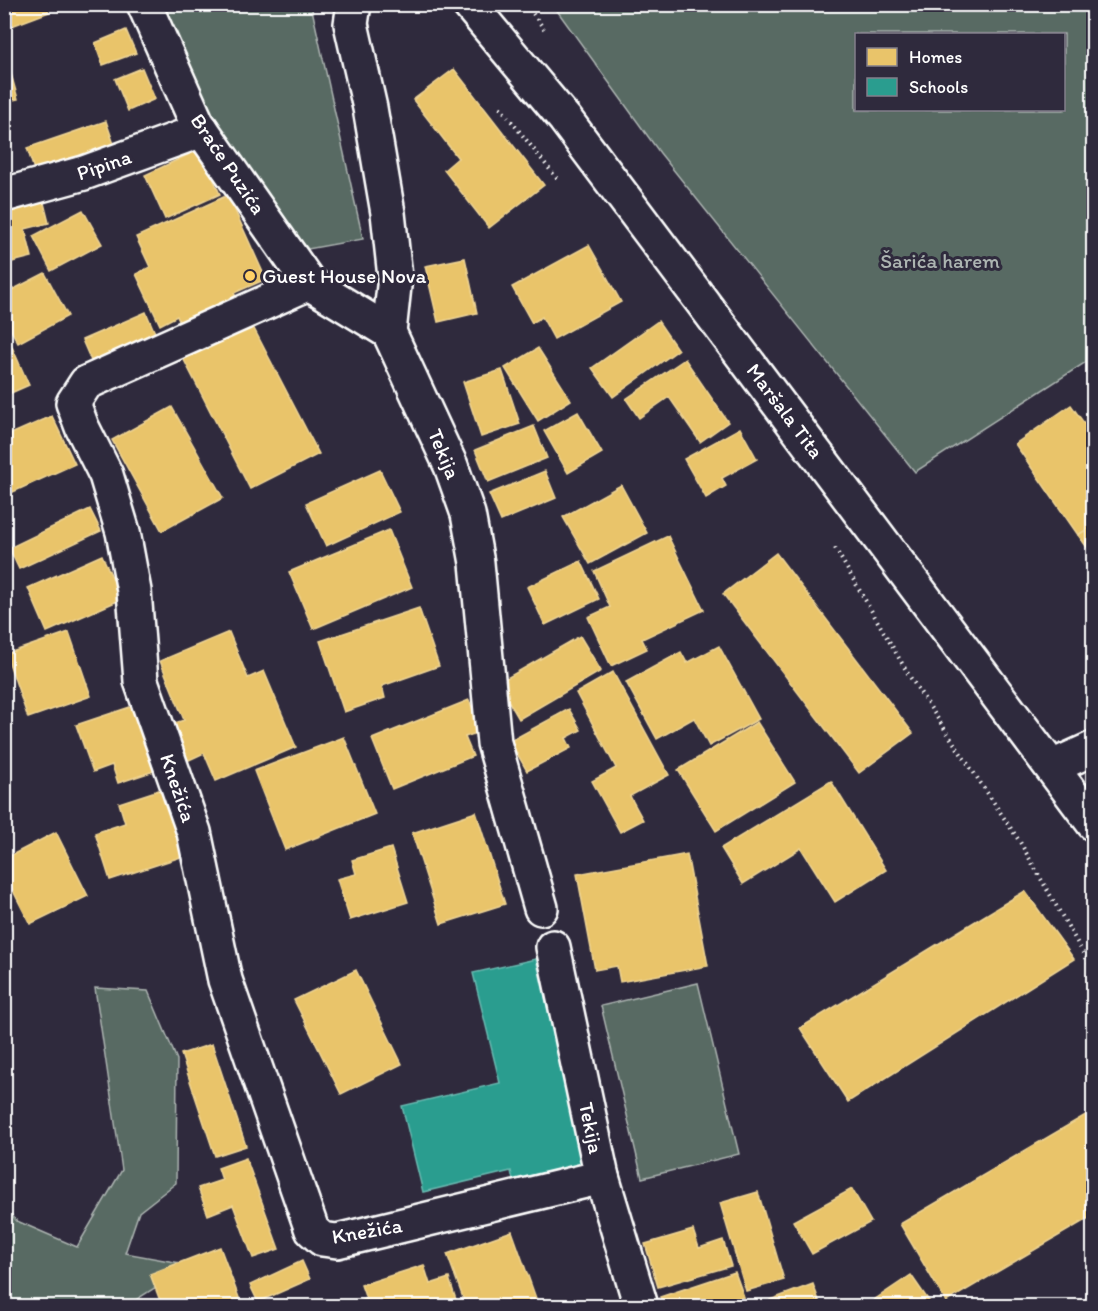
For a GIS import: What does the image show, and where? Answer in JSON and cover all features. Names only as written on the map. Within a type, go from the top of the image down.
[{"type":"street","name":"Braće Puzića","points":[[144,4],[197,123],[309,283]]},
{"type":"street","points":[[309,283],[389,332],[395,277],[388,213],[370,108],[351,24],[354,4]]},
{"type":"street","name":"Maršala Tita","points":[[469,4],[565,119],[1094,824]]},
{"type":"street","name":"Pipina","points":[[4,195],[84,173],[202,130]]},
{"type":"street","name":"Knežića","points":[[309,283],[86,383],[74,403],[82,427],[106,475],[123,532],[134,591],[141,681],[194,832],[225,980],[312,1230],[322,1239],[337,1241],[602,1177]]},
{"type":"street","name":"Tekija","points":[[389,332],[451,466],[468,514],[477,563],[494,743],[541,908]]},
{"type":"street","points":[[1053,767],[1094,748]]},
{"type":"street","name":"Tekija","points":[[553,947],[602,1177],[641,1306]]},
{"type":"path","points":[[417,4],[426,9],[433,18]]},
{"type":"path","points":[[493,98],[560,182]]},
{"type":"path","points":[[834,546],[910,677],[1020,842],[1094,972]]},
{"type":"green space","points":[[157,5],[311,5],[363,239],[308,249],[206,117]]},
{"type":"green space","name":"Šarića harem","points":[[553,5],[1093,5],[1093,367],[1089,360],[915,472],[660,153]]},
{"type":"green space","points":[[698,983],[739,1154],[642,1178],[601,1006]]},
{"type":"green space","points":[[95,988],[148,991],[177,1060],[176,1183],[139,1212],[125,1253],[191,1265],[137,1299],[139,1306],[5,1306],[4,1207],[17,1221],[77,1247],[122,1170]]},
{"type":"building: Homes","points":[[4,4],[46,4],[49,12],[4,29]]},
{"type":"building: Homes","points":[[126,30],[136,53],[103,65],[95,43]]},
{"type":"building: Homes","points":[[4,49],[18,99],[4,102]]},
{"type":"building: Homes","points":[[142,68],[155,99],[128,111],[115,79]]},
{"type":"building: Homes","points":[[454,69],[544,185],[489,228],[444,170],[458,158],[413,100]]},
{"type":"building: Homes","points":[[106,121],[117,153],[37,179],[27,148]]},
{"type":"building: Homes","points":[[200,149],[220,194],[165,219],[145,175]]},
{"type":"building: Homes","points":[[42,195],[49,223],[25,229],[32,257],[4,264],[4,205]]},
{"type":"building: Homes","points":[[228,195],[266,279],[234,293],[239,302],[182,328],[177,316],[160,325],[136,274],[150,267],[136,237]]},
{"type":"building: Homes","points":[[83,210],[102,244],[51,271],[33,236]]},
{"type":"building: Homes","points":[[589,245],[621,302],[554,339],[542,317],[532,323],[512,287]]},
{"type":"building: Homes","points":[[465,258],[477,313],[438,322],[425,266]]},
{"type":"building: Homes","points":[[45,273],[68,316],[18,343],[4,318],[4,294]]},
{"type":"building: Homes","points":[[146,312],[156,335],[92,363],[82,340]]},
{"type":"building: Homes","points":[[250,321],[319,454],[250,489],[182,356]]},
{"type":"building: Homes","points":[[658,321],[678,350],[613,397],[592,368]]},
{"type":"building: Homes","points":[[4,329],[29,385],[4,396]]},
{"type":"building: Homes","points":[[538,348],[571,400],[538,421],[505,368]]},
{"type":"building: Homes","points":[[685,359],[728,422],[700,442],[669,397],[639,418],[626,399]]},
{"type":"building: Homes","points":[[502,370],[520,424],[481,437],[463,382]]},
{"type":"building: Homes","points":[[1071,405],[1094,437],[1094,525],[1078,535],[1015,444]]},
{"type":"building: Homes","points":[[172,407],[223,498],[162,531],[112,440]]},
{"type":"building: Homes","points":[[578,412],[602,453],[568,473],[544,431]]},
{"type":"building: Homes","points":[[52,416],[75,464],[4,496],[4,437]]},
{"type":"building: Homes","points":[[534,426],[547,458],[488,482],[475,450]]},
{"type":"building: Homes","points":[[740,428],[757,459],[722,478],[726,486],[706,498],[684,459]]},
{"type":"building: Homes","points":[[380,470],[400,512],[326,546],[306,503]]},
{"type":"building: Homes","points":[[545,471],[556,498],[501,521],[489,494]]},
{"type":"building: Homes","points":[[621,485],[647,533],[590,564],[563,517]]},
{"type":"building: Homes","points":[[90,509],[101,531],[19,569],[9,548]]},
{"type":"building: Homes","points":[[1094,525],[1094,557],[1078,535]]},
{"type":"building: Homes","points":[[389,530],[412,587],[313,629],[289,572]]},
{"type":"building: Homes","points":[[668,536],[704,610],[642,639],[647,649],[611,666],[588,617],[610,607],[594,571]]},
{"type":"building: Homes","points":[[776,553],[913,733],[859,773],[723,594]]},
{"type":"building: Homes","points":[[102,555],[122,599],[47,632],[28,588]]},
{"type":"building: Homes","points":[[581,561],[599,599],[545,625],[527,587]]},
{"type":"building: Homes","points":[[419,608],[439,666],[382,686],[385,698],[344,712],[320,641]]},
{"type":"building: Homes","points":[[69,632],[91,696],[28,718],[6,654]]},
{"type":"building: Homes","points":[[229,632],[248,678],[264,671],[296,747],[216,781],[204,753],[187,761],[172,724],[184,720],[160,661]]},
{"type":"building: Homes","points":[[580,636],[601,671],[519,719],[498,683]]},
{"type":"building: Homes","points":[[719,646],[759,719],[709,746],[694,718],[657,739],[626,682],[681,652],[687,663]]},
{"type":"building: Homes","points":[[613,672],[669,775],[630,796],[643,820],[620,832],[592,781],[616,768],[576,693]]},
{"type":"building: Homes","points":[[469,700],[482,731],[465,737],[473,756],[392,789],[372,739]]},
{"type":"building: Homes","points":[[136,705],[157,770],[118,783],[112,765],[93,772],[76,725]]},
{"type":"building: Homes","points":[[569,709],[581,730],[566,738],[571,748],[527,771],[510,741]]},
{"type":"building: Homes","points":[[757,722],[795,782],[716,831],[678,770]]},
{"type":"building: Homes","points":[[344,737],[375,814],[285,850],[254,771]]},
{"type":"building: Homes","points":[[831,781],[886,870],[835,902],[801,848],[743,884],[721,848]]},
{"type":"building: Homes","points":[[162,789],[184,856],[110,880],[95,833],[125,823],[119,803]]},
{"type":"building: Homes","points":[[476,812],[505,904],[441,924],[412,833]]},
{"type":"building: Homes","points":[[56,832],[88,896],[30,924],[4,873],[4,859]]},
{"type":"building: Homes","points":[[391,848],[408,902],[350,920],[337,879],[356,874],[352,860]]},
{"type":"building: Homes","points":[[687,854],[708,966],[620,982],[617,966],[595,970],[577,874]]},
{"type":"building: Homes","points":[[1025,891],[1074,959],[848,1102],[800,1028]]},
{"type":"building: Homes","points":[[356,970],[402,1064],[341,1094],[294,1000]]},
{"type":"building: Homes","points":[[212,1044],[246,1146],[215,1156],[181,1054]]},
{"type":"building: Homes","points":[[1094,1110],[1094,1215],[946,1302],[900,1224]]},
{"type":"building: Homes","points":[[246,1158],[279,1249],[253,1258],[233,1205],[208,1215],[198,1188],[222,1180],[218,1168]]},
{"type":"building: Homes","points":[[852,1189],[871,1222],[812,1254],[793,1221]]},
{"type":"building: Homes","points":[[758,1192],[784,1280],[746,1291],[720,1203]]},
{"type":"building: Homes","points":[[693,1230],[699,1248],[723,1240],[731,1266],[658,1287],[645,1244]]},
{"type":"building: Homes","points":[[512,1231],[538,1304],[466,1306],[447,1254]]},
{"type":"building: Homes","points":[[220,1247],[241,1303],[232,1306],[162,1306],[150,1274]]},
{"type":"building: Homes","points":[[302,1261],[310,1279],[258,1302],[250,1285]]},
{"type":"building: Homes","points":[[424,1265],[430,1284],[449,1278],[458,1306],[343,1306],[366,1299],[361,1285]]},
{"type":"building: Homes","points":[[735,1272],[744,1297],[713,1306],[663,1306],[660,1297]]},
{"type":"building: Homes","points":[[911,1275],[931,1304],[927,1306],[865,1306]]},
{"type":"building: Homes","points":[[813,1284],[821,1306],[772,1306],[770,1300]]},
{"type":"building: Homes","points":[[327,1300],[330,1306],[310,1306]]},
{"type":"building: Schools","points":[[536,959],[585,1163],[513,1180],[511,1171],[423,1192],[402,1106],[500,1083],[473,973]]},
{"type":"place","name":"Guest House Nova","points":[[250,276]]}]
